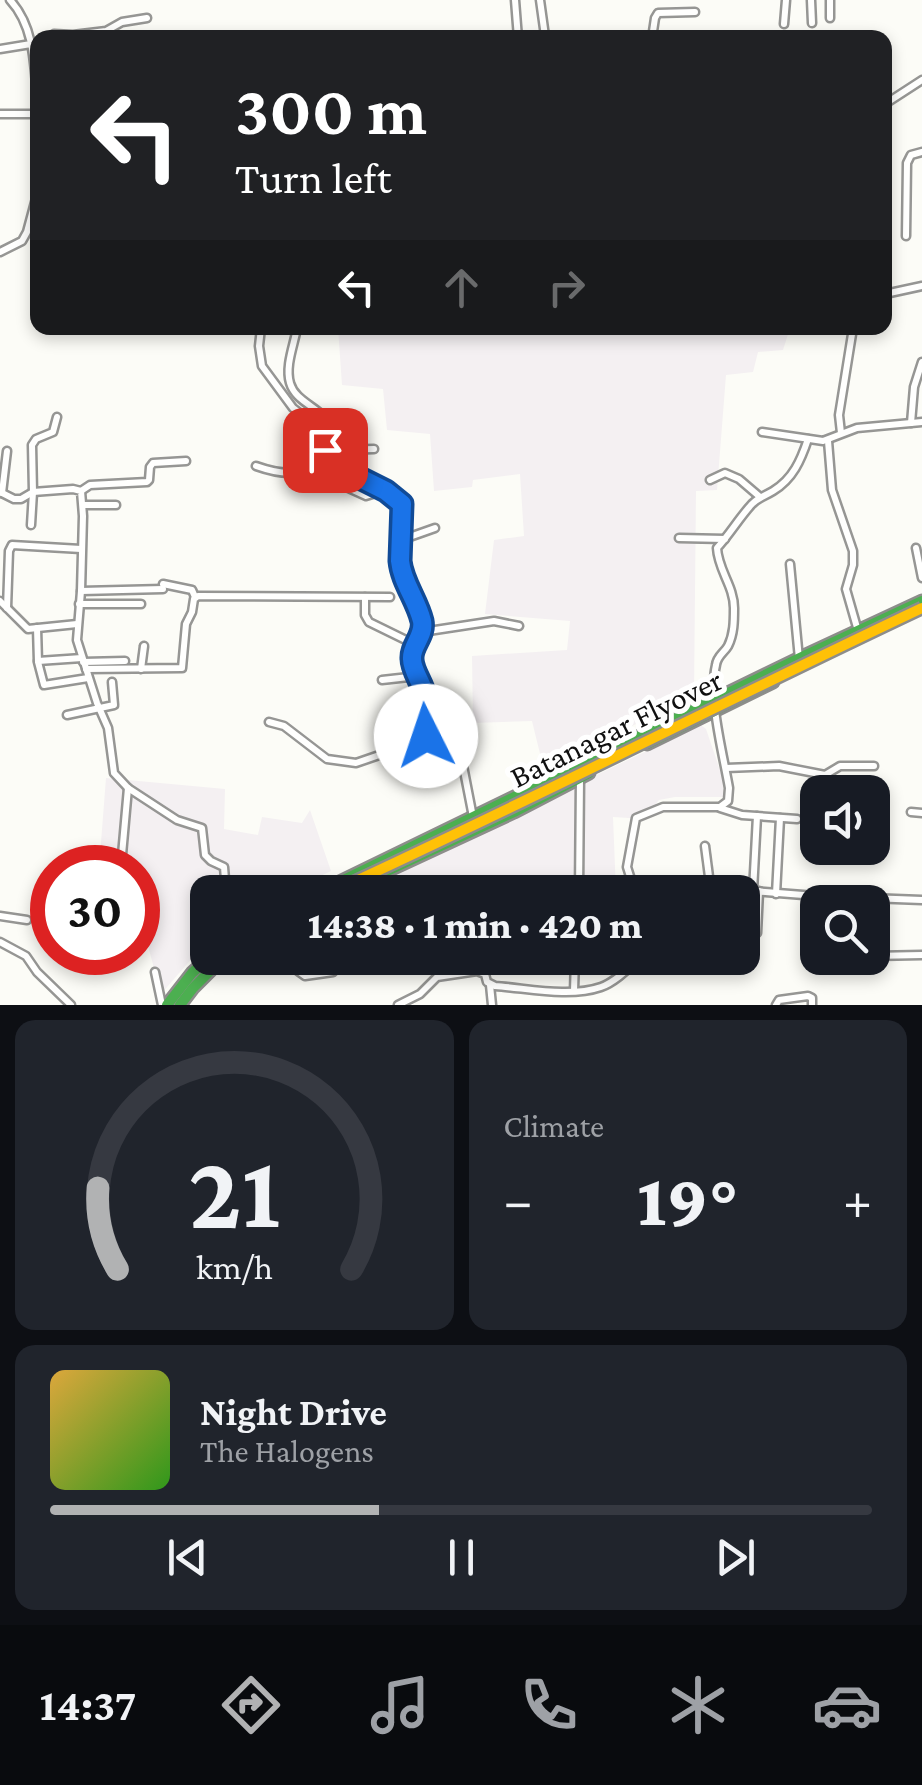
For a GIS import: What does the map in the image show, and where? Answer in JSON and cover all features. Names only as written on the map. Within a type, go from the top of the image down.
[{"type":"street","points":[[10,0],[30,36]]},
{"type":"street","points":[[515,0],[517,30]]},
{"type":"street","points":[[540,0],[545,30]]},
{"type":"street","points":[[653,30],[658,0]]},
{"type":"street","points":[[784,24],[786,0]]},
{"type":"street","points":[[811,0],[812,23]]},
{"type":"street","points":[[830,0],[830,18]]},
{"type":"street","points":[[658,13],[694,12]]},
{"type":"street","points":[[109,30],[122,22],[147,18]]},
{"type":"street","points":[[0,49],[30,44]]},
{"type":"street","points":[[892,99],[922,80]]},
{"type":"street","points":[[0,114],[30,112]]},
{"type":"street","points":[[906,236],[907,163],[911,155],[922,152]]},
{"type":"street","points":[[0,252],[22,240],[30,221]]},
{"type":"street","points":[[892,292],[922,286]]},
{"type":"street","points":[[261,335],[262,366],[294,408],[310,421],[319,440],[365,483],[384,490],[402,504],[401,570],[421,619],[422,632],[412,662],[425,695],[427,736]]},
{"type":"street","points":[[296,335],[289,369],[291,385],[302,400],[325,418],[332,430],[336,456]]},
{"type":"street","points":[[840,433],[838,416],[852,335]]},
{"type":"street","points":[[910,423],[914,387],[922,362]]},
{"type":"street","points":[[31,525],[33,441],[53,432],[57,417]]},
{"type":"street","points":[[762,432],[828,441],[857,428],[922,422]]},
{"type":"street","points":[[718,807],[728,800],[729,788],[715,705],[716,664],[727,647],[734,624],[734,597],[717,551],[760,497],[778,488],[793,473],[808,439]]},
{"type":"street","points":[[828,441],[832,490],[854,551],[846,589],[858,631]]},
{"type":"street","points":[[256,466],[280,474],[296,474],[336,456],[374,449]]},
{"type":"street","points":[[7,451],[1,492],[14,499],[34,492],[82,491],[90,485],[146,482],[153,463],[186,461]]},
{"type":"street","points":[[710,480],[726,472],[760,497]]},
{"type":"street","points":[[344,486],[366,496],[384,490]]},
{"type":"street","points":[[82,491],[77,640],[110,738],[114,773],[128,788],[177,820],[202,828],[205,855],[224,867],[226,875]]},
{"type":"street","points":[[83,505],[116,505]]},
{"type":"street","points":[[401,540],[434,528]]},
{"type":"street","points":[[679,538],[726,539]]},
{"type":"street","points":[[7,608],[12,546],[81,549]]},
{"type":"street","points":[[916,548],[922,578]]},
{"type":"street","points":[[790,564],[799,658]]},
{"type":"street","points":[[38,662],[140,670],[175,670],[184,666],[186,620],[195,597],[192,590],[163,586],[81,591]]},
{"type":"street","points":[[365,596],[365,616],[369,622],[416,645]]},
{"type":"street","points":[[195,597],[390,597]]},
{"type":"street","points":[[0,601],[24,626],[77,624]]},
{"type":"street","points":[[80,604],[141,604]]},
{"type":"street","points":[[380,875],[580,778],[799,658],[922,607]]},
{"type":"street","points":[[355,875],[922,607]]},
{"type":"street","name":"Batanagar Flyover","points":[[368,875],[922,607]]},
{"type":"street","points":[[422,632],[494,621],[519,626]]},
{"type":"street","points":[[38,628],[38,662],[44,685],[85,667],[126,661]]},
{"type":"street","points":[[140,670],[144,646]]},
{"type":"street","points":[[382,680],[418,676]]},
{"type":"street","points":[[67,715],[114,705],[112,682]]},
{"type":"street","points":[[269,722],[284,726],[327,759],[356,763],[416,746],[427,736],[448,735],[458,740],[473,818]]},
{"type":"street","points":[[726,768],[779,766],[828,774],[840,766],[874,766]]},
{"type":"street","points":[[579,875],[580,778]]},
{"type":"street","points":[[123,845],[128,788]]},
{"type":"street","points":[[629,875],[626,867],[636,818],[663,807],[718,807],[742,815],[797,819]]},
{"type":"street","points":[[911,812],[922,814]]},
{"type":"street","points":[[756,816],[756,875]]},
{"type":"street","points":[[776,894],[780,818]]},
{"type":"street","points":[[705,846],[709,875]]},
{"type":"street","points":[[760,892],[800,895]]},
{"type":"street","points":[[890,899],[922,900]]},
{"type":"street","points":[[0,916],[27,920]]},
{"type":"street","points":[[0,942],[26,956],[71,1005]]},
{"type":"street","points":[[890,956],[922,956]]},
{"type":"street","points":[[398,1005],[443,976],[482,972],[490,985],[492,1005]]},
{"type":"street","points":[[156,975],[171,1005]]},
{"type":"street","points":[[171,1005],[191,975]]},
{"type":"street","points":[[171,1005],[205,975]]},
{"type":"street","points":[[574,991],[575,975]]},
{"type":"street","points":[[490,985],[574,991],[606,985],[619,975]]},
{"type":"street","points":[[776,1005],[779,1000],[804,996],[812,998],[812,1005]]},
{"type":"shaded area","points":[[338,335],[788,335],[783,350],[758,352],[753,372],[726,375],[717,490],[696,491],[694,695],[544,770],[532,721],[473,723],[472,656],[567,650],[570,621],[485,614],[494,540],[524,536],[520,474],[473,480],[472,487],[434,491],[430,434],[387,430],[383,389],[342,385]]},
{"type":"shaded area","points":[[701,725],[706,729],[722,776],[724,797],[675,797],[659,800],[644,819],[613,817],[615,875],[388,875]]},
{"type":"shaded area","points":[[106,778],[225,789],[224,829],[258,835],[262,817],[302,823],[310,810],[331,871],[323,875],[190,875],[190,961],[161,994],[156,975],[160,975],[160,845],[101,845]]},
{"type":"traffic: fast","points":[[354,875],[922,601]]},
{"type":"traffic: fast","points":[[647,744],[773,682]]},
{"type":"traffic: fast","points":[[379,875],[589,773]]},
{"type":"traffic: fast","points":[[167,1005],[190,975]]},
{"type":"traffic: fast","points":[[180,1005],[206,975]]},
{"type":"traffic: slow","points":[[368,875],[922,608]]},
{"type":"route","points":[[325,450],[365,483],[386,491],[402,504],[401,570],[423,628],[412,662],[425,695],[426,736]]}]
